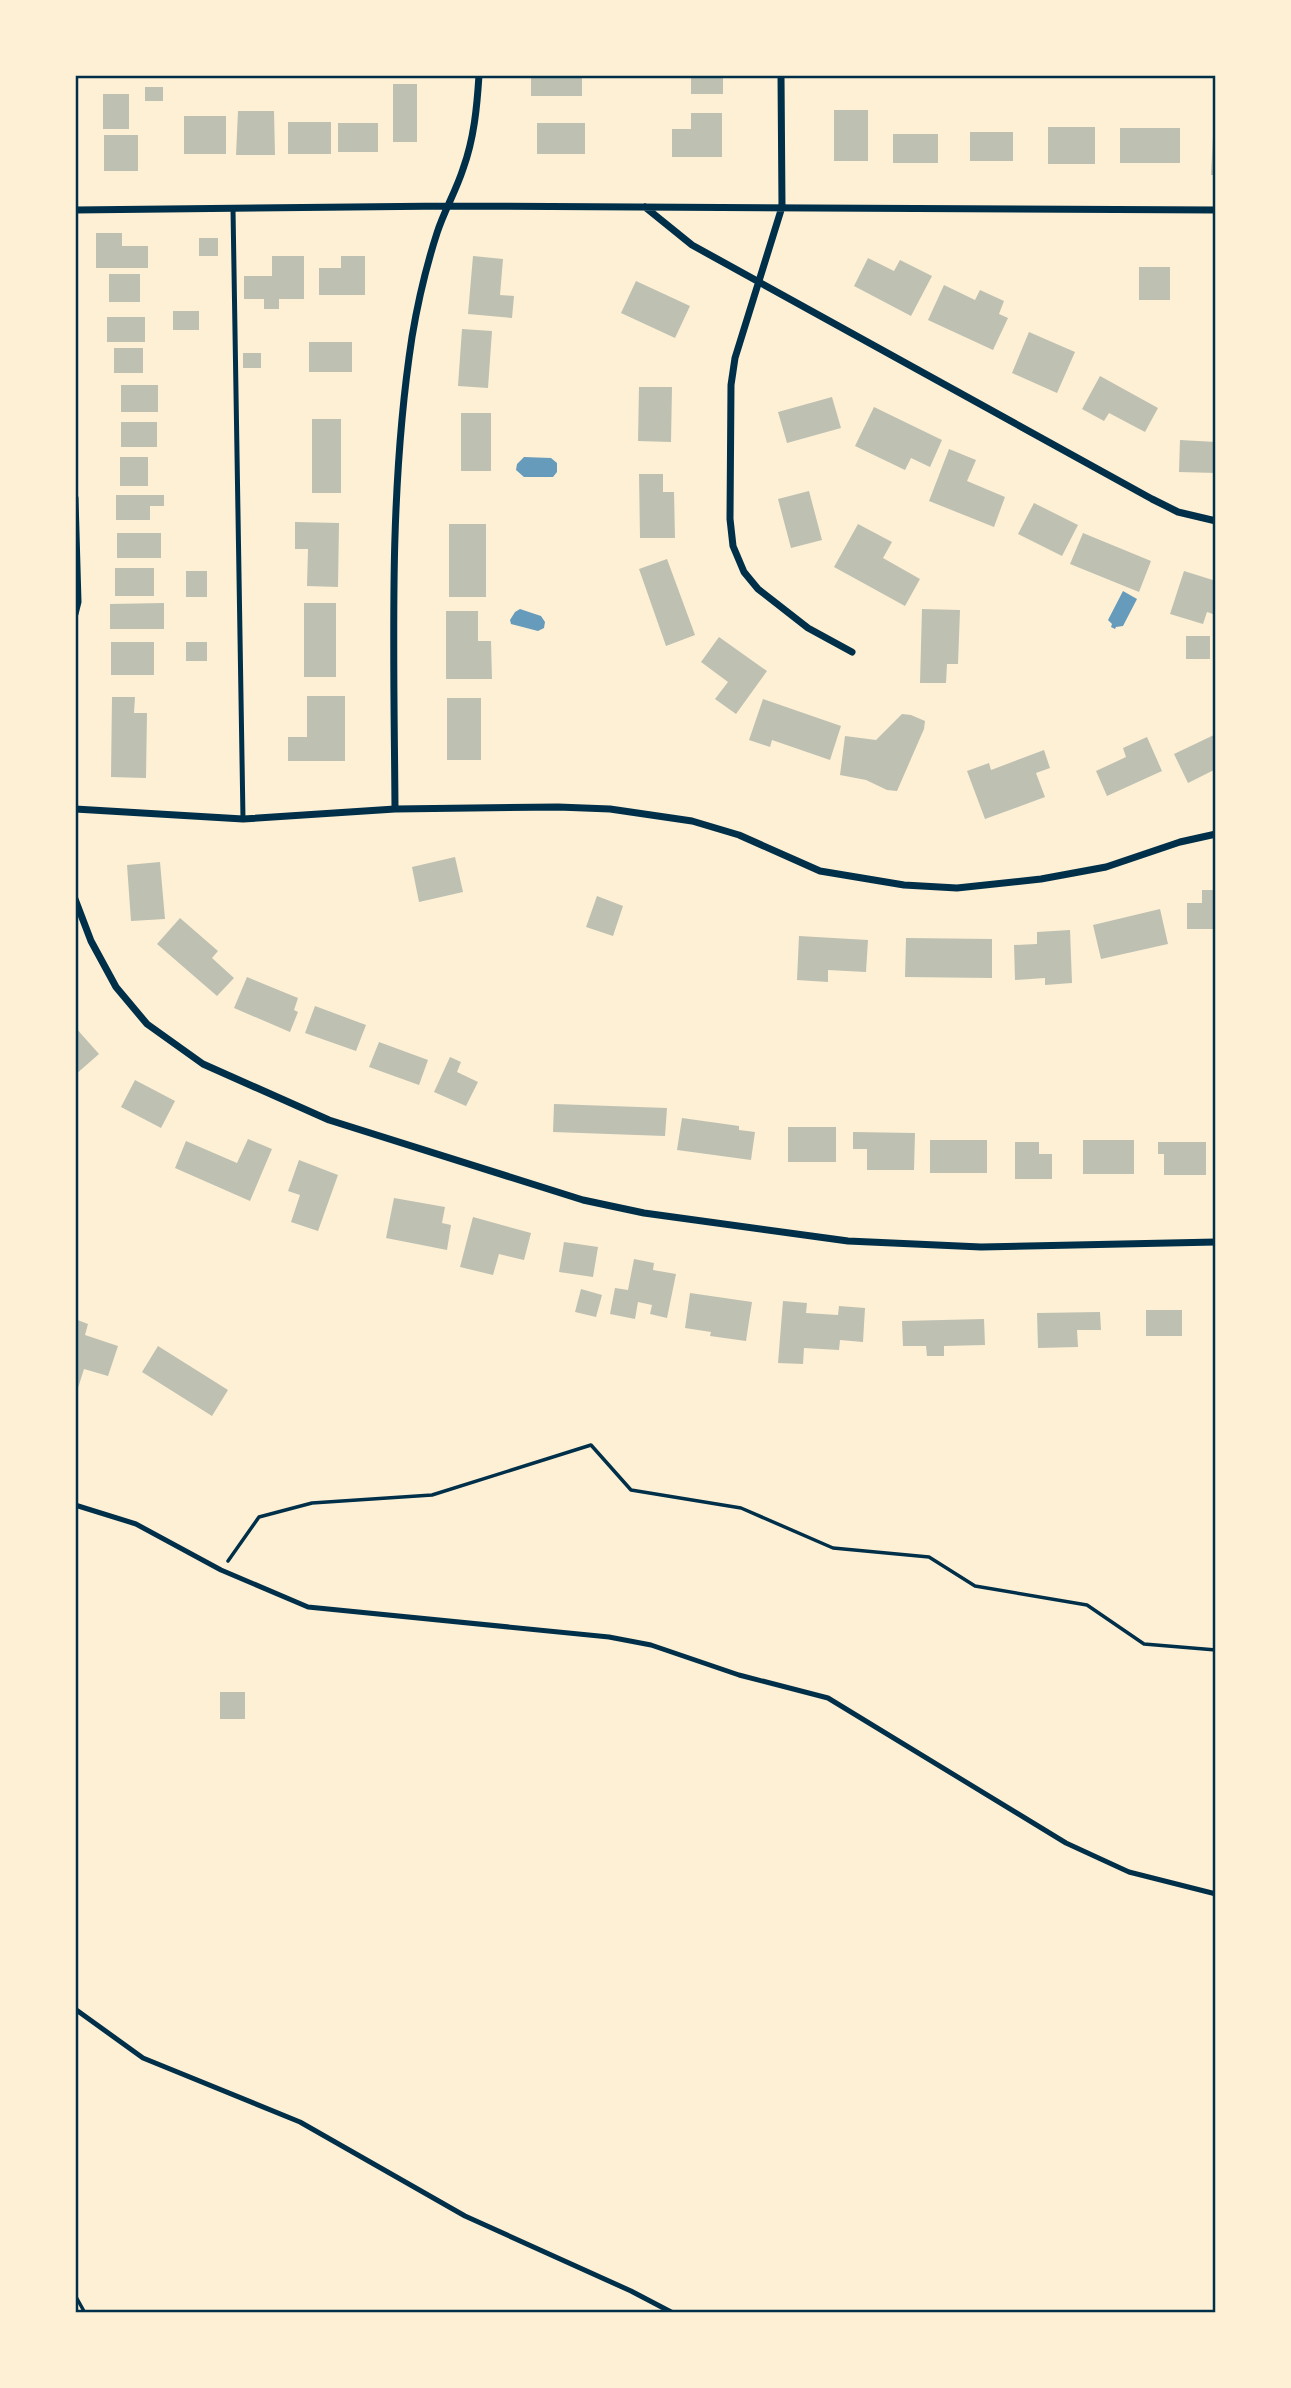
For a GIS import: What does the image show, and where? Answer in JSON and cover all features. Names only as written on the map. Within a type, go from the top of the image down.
[{"type":"street","points":[[395,809],[393,569],[399,448],[418,302],[428,261],[464,168],[474,131],[479,75]]},
{"type":"street","points":[[781,75],[782,207],[735,358],[731,385],[730,519],[733,546],[744,572],[758,589],[808,628],[852,652]]},
{"type":"street","points":[[644,206],[692,245],[1152,499],[1178,512],[1216,521]]},
{"type":"street","points":[[75,210],[644,206],[1216,210]]},
{"type":"street","points":[[75,498],[78,602],[75,614]]},
{"type":"street","points":[[75,809],[243,819],[395,809],[610,809],[692,821],[739,835],[820,871],[904,885],[957,888],[1041,879],[1105,867],[1181,842],[1216,834]]},
{"type":"street","points":[[75,899],[91,941],[116,987],[147,1024],[203,1063],[329,1120],[583,1200],[644,1213],[848,1241],[981,1247],[1216,1242]]},
{"type":"lane","points":[[233,209],[243,819]]},
{"type":"lane","points":[[75,1505],[136,1524],[221,1570],[308,1607],[609,1637],[651,1645],[739,1675],[828,1698],[1066,1843],[1129,1871],[1216,1894]]},
{"type":"lane","points":[[75,2009],[143,2058],[300,2122],[466,2216],[673,2313]]},
{"type":"path","points":[[221,1570],[259,1517],[312,1503],[432,1495],[591,1445],[631,1490],[741,1508],[833,1548],[929,1557],[975,1586],[1087,1605],[1144,1644],[1216,1650]]},
{"type":"path","points":[[75,2295],[85,2313]]},
{"type":"water","points":[[524,457],[551,458],[557,463],[557,472],[553,477],[524,477],[516,470],[517,464]]},
{"type":"water","points":[[1123,591],[1137,599],[1123,626],[1115,629],[1108,620]]},
{"type":"water","points":[[520,609],[541,616],[545,622],[544,628],[538,631],[511,624],[510,620]]},
{"type":"building","points":[[531,75],[582,75],[582,96],[531,96]]},
{"type":"building","points":[[691,75],[723,75],[723,94],[691,94]]},
{"type":"building","points":[[393,84],[417,84],[417,142],[393,142]]},
{"type":"building","points":[[145,87],[163,87],[163,101],[145,101]]},
{"type":"building","points":[[103,94],[129,94],[129,129],[103,129]]},
{"type":"building","points":[[834,110],[868,110],[868,161],[834,161]]},
{"type":"building","points":[[238,111],[274,111],[275,155],[236,155]]},
{"type":"building","points":[[691,113],[722,113],[722,157],[672,157],[672,129],[691,129]]},
{"type":"building","points":[[184,116],[226,116],[226,154],[184,154]]},
{"type":"building","points":[[288,122],[331,122],[331,154],[288,154]]},
{"type":"building","points":[[338,123],[378,123],[378,152],[338,152]]},
{"type":"building","points":[[537,123],[585,123],[585,154],[537,154]]},
{"type":"building","points":[[1048,127],[1095,127],[1095,164],[1048,164]]},
{"type":"building","points":[[1120,128],[1180,128],[1180,163],[1120,163]]},
{"type":"building","points":[[970,132],[1013,132],[1013,161],[970,161]]},
{"type":"building","points":[[893,134],[938,134],[938,163],[893,163]]},
{"type":"building","points":[[104,135],[138,135],[138,171],[104,171]]},
{"type":"building","points":[[1213,136],[1216,136],[1216,175],[1211,175]]},
{"type":"building","points":[[96,233],[122,233],[122,246],[148,246],[148,268],[96,268]]},
{"type":"building","points":[[199,238],[218,238],[218,256],[199,256]]},
{"type":"building","points":[[272,256],[304,256],[304,299],[279,299],[279,309],[264,309],[264,299],[244,299],[244,276],[272,276]]},
{"type":"building","points":[[341,256],[365,256],[365,295],[319,295],[319,268],[341,268]]},
{"type":"building","points":[[473,256],[503,259],[500,295],[514,296],[512,318],[468,314]]},
{"type":"building","points":[[868,258],[894,271],[900,260],[932,276],[911,316],[854,286]]},
{"type":"building","points":[[1139,267],[1170,267],[1170,300],[1139,300]]},
{"type":"building","points":[[109,274],[140,274],[140,302],[109,302]]},
{"type":"building","points":[[636,281],[690,306],[675,338],[621,313]]},
{"type":"building","points":[[944,285],[975,300],[980,290],[1004,301],[999,314],[1008,318],[993,350],[928,320]]},
{"type":"building","points":[[173,311],[199,311],[199,330],[173,330]]},
{"type":"building","points":[[107,317],[145,317],[145,342],[107,342]]},
{"type":"building","points":[[462,329],[492,331],[488,388],[458,386]]},
{"type":"building","points":[[1029,332],[1075,352],[1057,393],[1012,373]]},
{"type":"building","points":[[309,342],[352,342],[352,372],[309,372]]},
{"type":"building","points":[[114,348],[143,348],[143,373],[114,373]]},
{"type":"building","points":[[243,353],[261,353],[261,368],[243,368]]},
{"type":"building","points":[[1100,376],[1158,408],[1145,432],[1109,413],[1104,421],[1082,409]]},
{"type":"building","points":[[121,385],[158,385],[158,412],[121,412]]},
{"type":"building","points":[[639,387],[672,387],[671,442],[638,441]]},
{"type":"building","points":[[832,397],[841,428],[787,443],[778,412]]},
{"type":"building","points":[[874,407],[942,440],[930,467],[911,458],[905,470],[855,446]]},
{"type":"building","points":[[461,413],[491,413],[491,471],[461,471]]},
{"type":"building","points":[[312,419],[341,419],[341,493],[312,493]]},
{"type":"building","points":[[121,422],[157,422],[157,447],[121,447]]},
{"type":"building","points":[[1180,440],[1216,442],[1216,473],[1179,472]]},
{"type":"building","points":[[949,449],[976,460],[967,481],[1005,497],[994,527],[929,501]]},
{"type":"building","points":[[120,457],[148,457],[148,486],[120,486]]},
{"type":"building","points":[[639,474],[663,474],[663,492],[674,492],[675,538],[640,538]]},
{"type":"building","points":[[809,491],[822,540],[791,548],[778,499]]},
{"type":"building","points":[[116,495],[164,495],[164,506],[150,506],[150,520],[116,520]]},
{"type":"building","points":[[1034,503],[1078,525],[1062,556],[1018,534]]},
{"type":"building","points":[[295,522],[339,523],[338,587],[307,586],[308,549],[295,549]]},
{"type":"building","points":[[449,524],[486,524],[486,597],[449,597]]},
{"type":"building","points":[[858,524],[892,542],[883,558],[920,579],[905,606],[834,567]]},
{"type":"building","points":[[117,533],[161,533],[161,558],[117,558]]},
{"type":"building","points":[[1083,533],[1151,561],[1139,592],[1070,564]]},
{"type":"building","points":[[667,559],[695,635],[666,646],[639,569]]},
{"type":"building","points":[[115,568],[154,568],[154,596],[115,596]]},
{"type":"building","points":[[186,571],[207,571],[207,597],[186,597]]},
{"type":"building","points":[[1184,571],[1216,581],[1216,615],[1207,612],[1203,624],[1170,614]]},
{"type":"building","points":[[164,603],[164,629],[110,629],[110,604]]},
{"type":"building","points":[[304,603],[336,603],[336,677],[304,677]]},
{"type":"building","points":[[922,609],[960,610],[958,664],[947,664],[946,683],[920,683]]},
{"type":"building","points":[[446,611],[478,611],[478,641],[491,641],[492,679],[446,679]]},
{"type":"building","points":[[1186,636],[1210,636],[1210,659],[1186,659]]},
{"type":"building","points":[[719,637],[767,671],[736,714],[715,699],[728,682],[701,662]]},
{"type":"building","points":[[111,642],[154,642],[154,675],[111,675]]},
{"type":"building","points":[[186,642],[207,642],[207,661],[186,661]]},
{"type":"building","points":[[307,696],[345,696],[345,761],[288,761],[288,737],[307,737]]},
{"type":"building","points":[[112,697],[135,697],[134,713],[147,713],[146,778],[111,777]]},
{"type":"building","points":[[447,698],[481,698],[481,760],[447,760]]},
{"type":"building","points":[[763,699],[841,726],[830,760],[772,740],[770,747],[749,740]]},
{"type":"building","points":[[902,714],[925,721],[897,791],[887,790],[866,780],[840,775],[845,736],[876,740]]},
{"type":"building","points":[[1216,734],[1216,769],[1188,783],[1174,754]]},
{"type":"building","points":[[1147,737],[1162,771],[1107,796],[1096,771],[1126,757],[1123,748]]},
{"type":"building","points":[[1044,750],[1050,768],[1036,773],[1045,797],[985,819],[967,771],[989,763],[991,770]]},
{"type":"building","points":[[455,857],[463,892],[419,902],[412,867]]},
{"type":"building","points":[[160,862],[165,919],[131,921],[127,865]]},
{"type":"building","points":[[1202,890],[1216,890],[1216,929],[1187,929],[1187,903],[1202,903]]},
{"type":"building","points":[[597,896],[623,906],[613,936],[586,927]]},
{"type":"building","points":[[1160,909],[1168,944],[1101,959],[1093,925]]},
{"type":"building","points":[[180,918],[218,951],[212,958],[234,978],[217,996],[157,944]]},
{"type":"building","points":[[1070,930],[1072,983],[1045,985],[1045,978],[1015,980],[1014,945],[1037,944],[1037,932]]},
{"type":"building","points":[[799,936],[868,940],[866,972],[828,970],[828,982],[797,980]]},
{"type":"building","points":[[906,938],[992,939],[992,978],[905,977]]},
{"type":"building","points":[[247,977],[298,998],[294,1010],[298,1012],[290,1032],[234,1008]]},
{"type":"building","points":[[315,1006],[366,1025],[356,1051],[305,1033]]},
{"type":"building","points":[[75,1027],[99,1054],[75,1075]]},
{"type":"building","points":[[379,1042],[428,1060],[419,1085],[369,1067]]},
{"type":"building","points":[[450,1057],[461,1062],[457,1072],[478,1082],[466,1106],[434,1092]]},
{"type":"building","points":[[135,1080],[175,1101],[161,1128],[121,1107]]},
{"type":"building","points":[[554,1104],[667,1108],[665,1136],[553,1132]]},
{"type":"building","points":[[682,1118],[739,1126],[739,1130],[755,1132],[751,1160],[677,1150]]},
{"type":"building","points":[[788,1127],[836,1127],[836,1162],[788,1162]]},
{"type":"building","points":[[853,1132],[915,1133],[914,1170],[867,1170],[867,1149],[853,1149]]},
{"type":"building","points":[[248,1139],[272,1149],[250,1201],[175,1168],[186,1141],[237,1163]]},
{"type":"building","points":[[930,1140],[987,1140],[987,1173],[930,1173]]},
{"type":"building","points":[[1083,1140],[1134,1140],[1134,1174],[1083,1174]]},
{"type":"building","points":[[1015,1142],[1039,1142],[1039,1154],[1052,1154],[1052,1179],[1015,1179]]},
{"type":"building","points":[[1158,1142],[1206,1142],[1206,1175],[1164,1175],[1164,1154],[1158,1154]]},
{"type":"building","points":[[299,1160],[338,1175],[318,1231],[291,1222],[300,1195],[288,1191]]},
{"type":"building","points":[[394,1198],[445,1207],[442,1223],[451,1225],[447,1250],[386,1238]]},
{"type":"building","points":[[473,1217],[531,1233],[524,1260],[499,1254],[493,1275],[460,1267]]},
{"type":"building","points":[[564,1242],[598,1247],[593,1277],[559,1272]]},
{"type":"building","points":[[634,1259],[654,1263],[653,1270],[676,1274],[667,1318],[650,1314],[652,1305],[638,1302],[635,1319],[610,1314],[615,1288],[628,1290]]},
{"type":"building","points":[[581,1289],[602,1295],[596,1317],[575,1312]]},
{"type":"building","points":[[690,1293],[752,1302],[746,1341],[710,1336],[711,1332],[685,1328]]},
{"type":"building","points":[[783,1301],[807,1303],[806,1313],[838,1315],[839,1306],[865,1308],[863,1342],[840,1340],[839,1350],[804,1348],[803,1364],[778,1363]]},
{"type":"building","points":[[1146,1310],[1182,1310],[1182,1336],[1146,1336]]},
{"type":"building","points":[[1100,1312],[1101,1330],[1077,1330],[1078,1347],[1038,1348],[1037,1313]]},
{"type":"building","points":[[75,1319],[88,1324],[85,1335],[118,1346],[108,1376],[84,1369],[78,1388],[75,1387]]},
{"type":"building","points":[[984,1319],[985,1345],[944,1346],[944,1356],[927,1356],[926,1346],[903,1346],[902,1321]]},
{"type":"building","points":[[158,1346],[228,1390],[212,1416],[142,1372]]},
{"type":"building","points":[[220,1692],[245,1692],[245,1719],[220,1719]]}]
